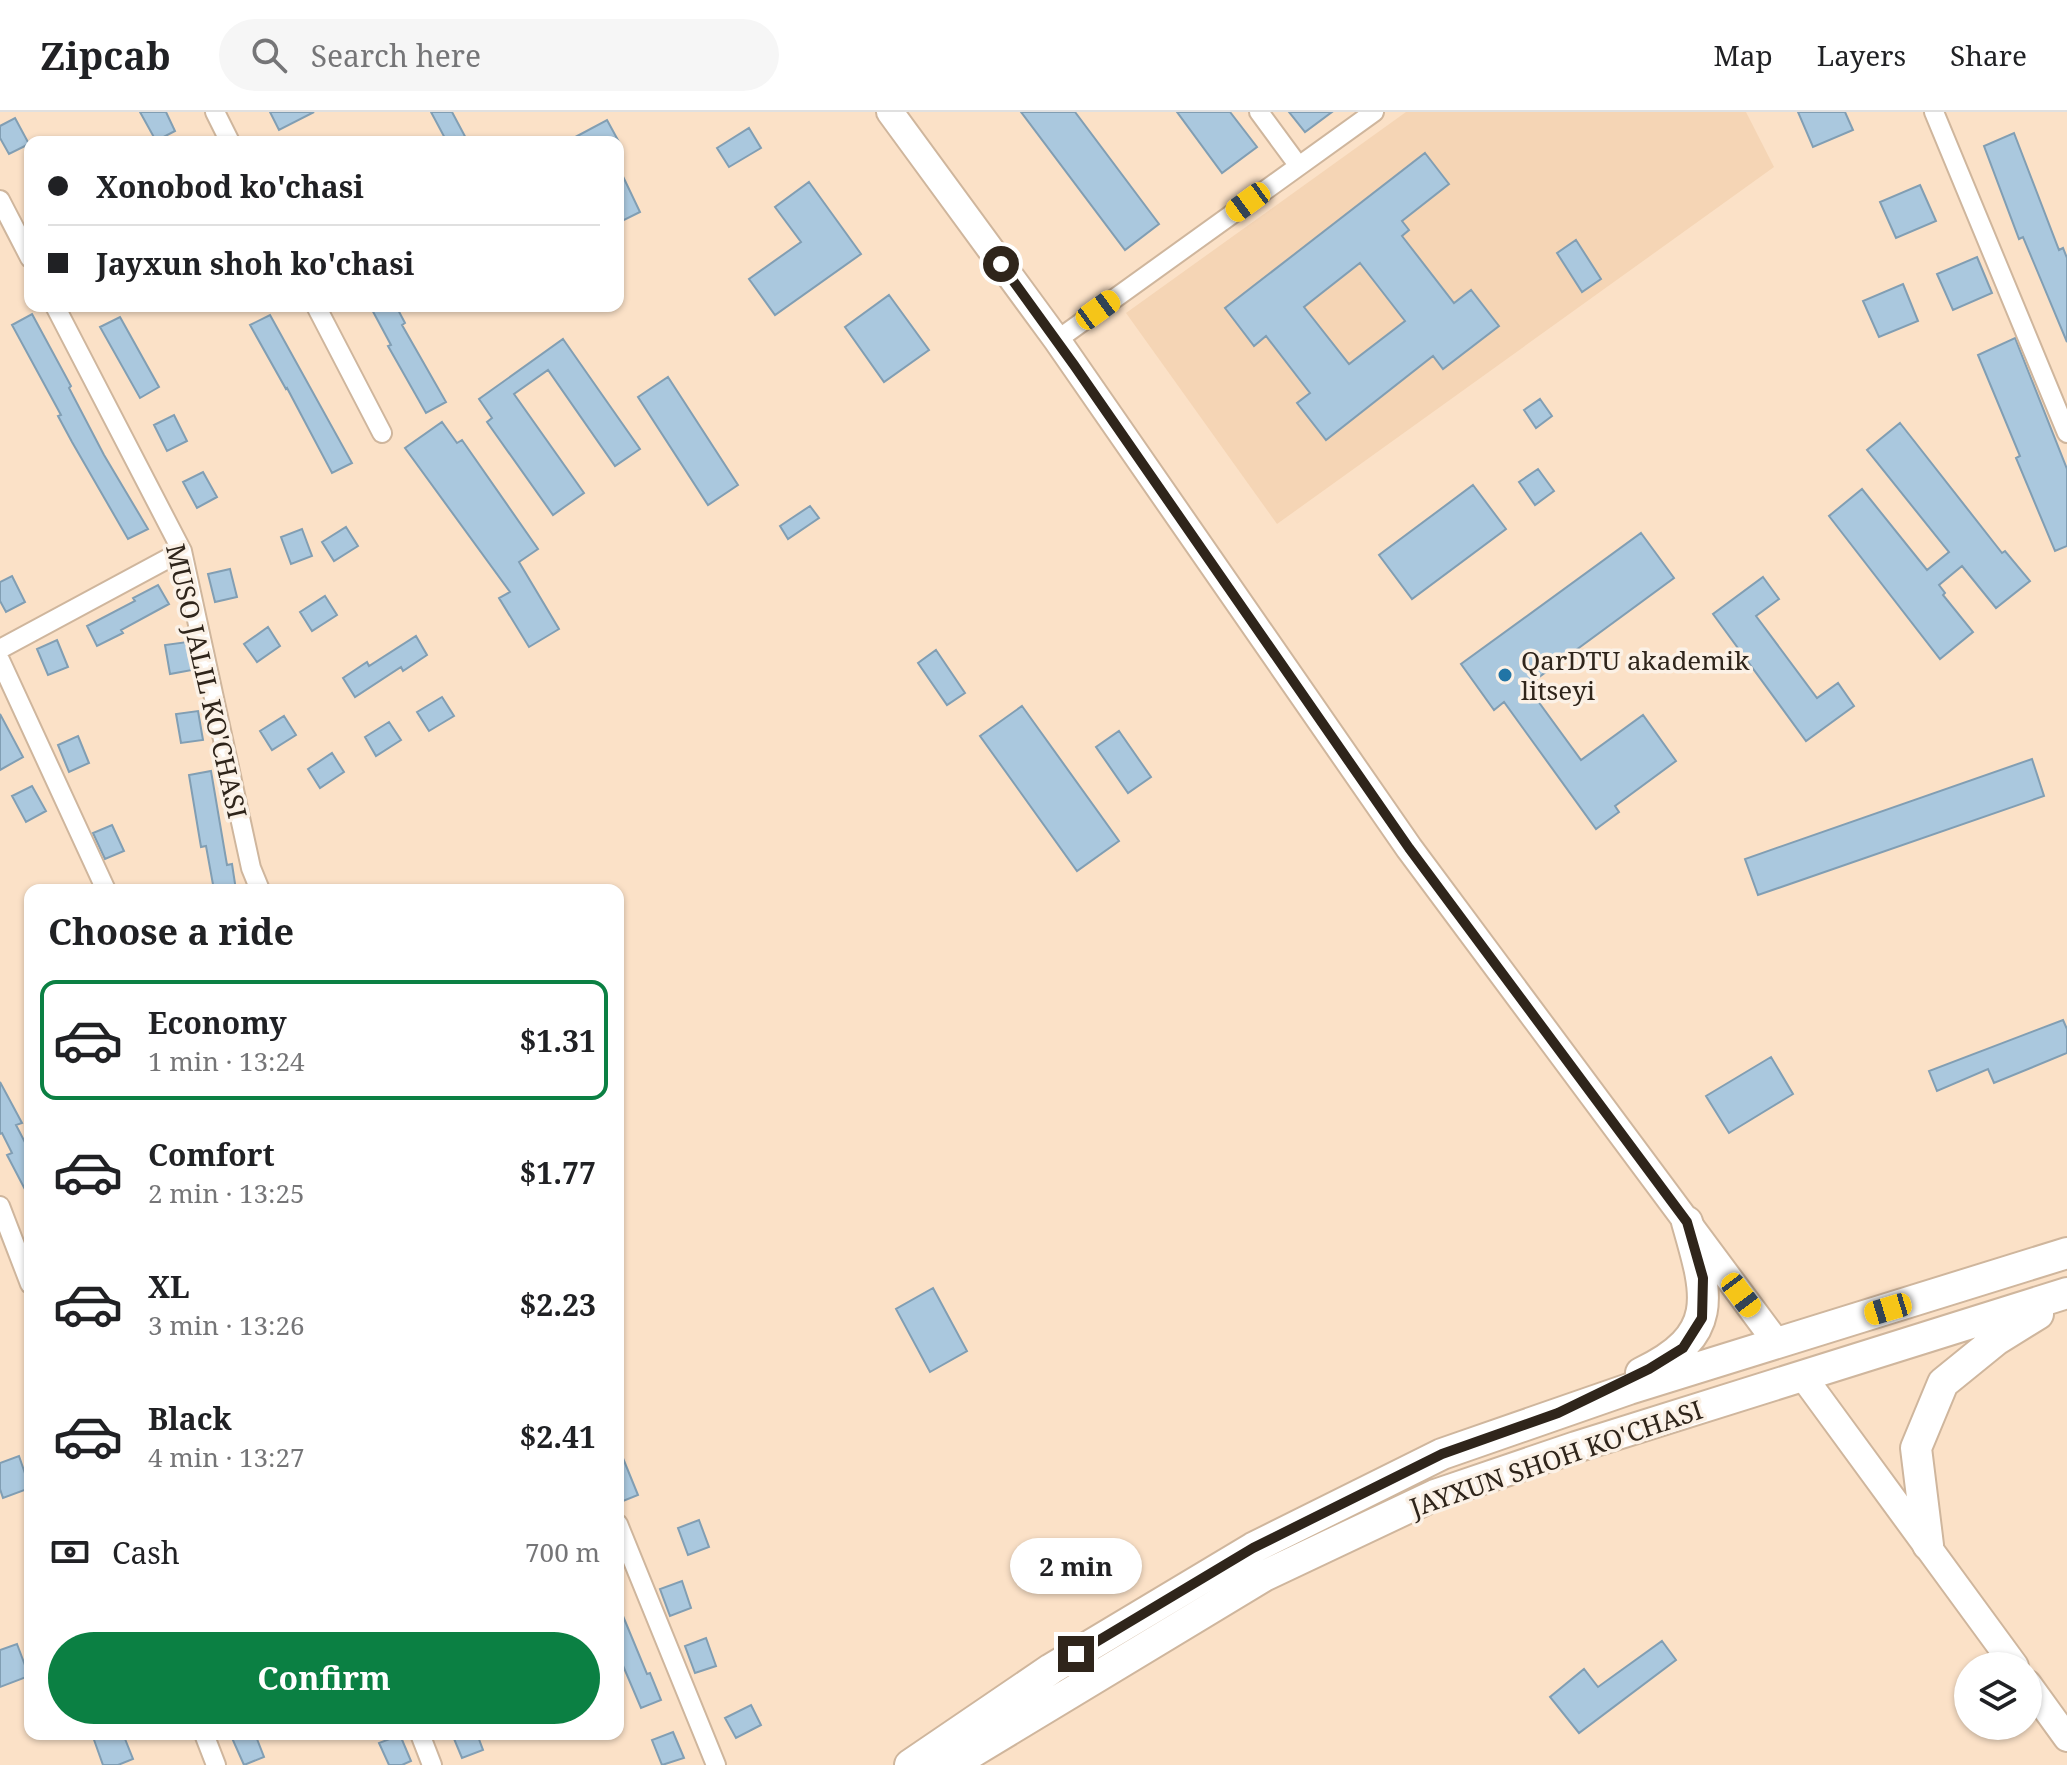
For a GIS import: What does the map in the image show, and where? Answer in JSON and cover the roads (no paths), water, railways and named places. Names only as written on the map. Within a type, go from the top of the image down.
[{"type":"highway","points":[[1558,1413],[1649,1369],[1683,1348],[1702,1318],[1703,1278],[1687,1222]]},
{"type":"highway","name":"JAYXUN SHOH KO'CHASI","points":[[910,1765],[1051,1669],[1253,1548],[1442,1454],[1558,1413],[2067,1253]]},
{"type":"highway","points":[[1928,1545],[1916,1448],[1943,1383],[1996,1340],[2067,1294]]},
{"type":"highway","name":"JAYXUN SHOH KO'CHASI","points":[[951,1765],[1264,1576],[1435,1495],[1802,1375],[2067,1294]]},
{"type":"main road","points":[[890,112],[1057,340],[1409,848],[1777,1343]]},
{"type":"main road","points":[[1802,1375],[2005,1652]]},
{"type":"main road","points":[[2042,1703],[2067,1738]]},
{"type":"street","points":[[215,112],[227,136]]},
{"type":"street","points":[[1259,112],[1298,165]]},
{"type":"street","points":[[1057,340],[1374,112]]},
{"type":"street","points":[[1934,112],[2067,433]]},
{"type":"street","points":[[0,200],[24,246]]},
{"type":"street","name":"MUSO JALIL KO'CHASI","points":[[58,312],[182,551],[251,868],[258,884]]},
{"type":"street","points":[[319,312],[382,433]]},
{"type":"street","points":[[0,649],[182,551]]},
{"type":"street","points":[[0,660],[103,884]]},
{"type":"street","points":[[0,1206],[24,1268]]},
{"type":"street","points":[[624,1539],[716,1765]]},
{"type":"street","points":[[206,1740],[216,1765]]},
{"type":"street","points":[[422,1740],[432,1765]]},
{"type":"place","name":"QarDTU akademik litseyi","points":[[1505,675]]}]
